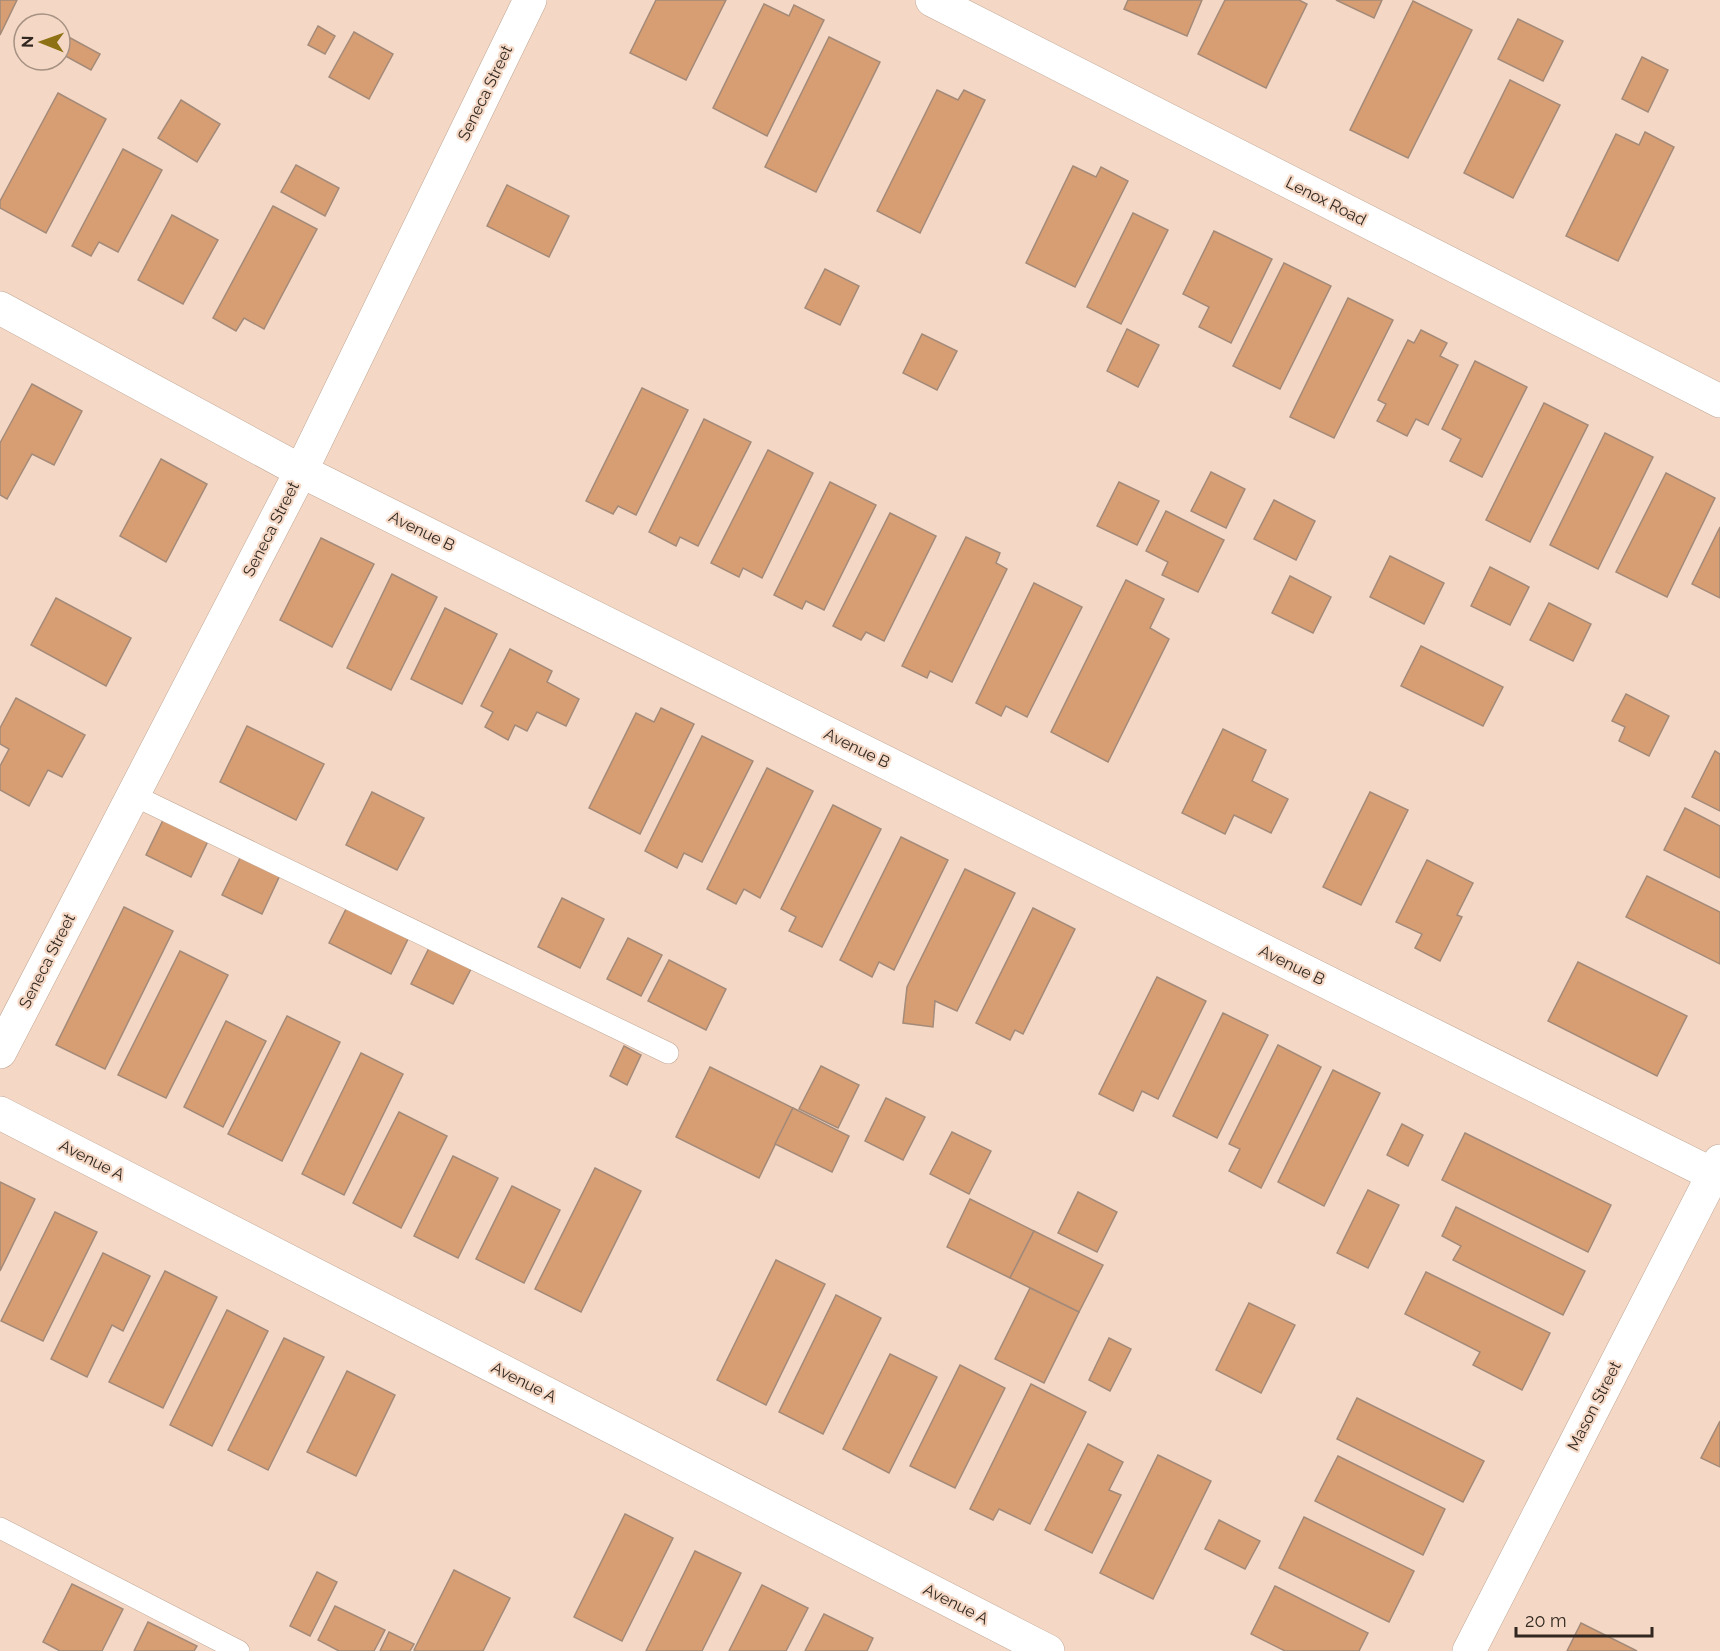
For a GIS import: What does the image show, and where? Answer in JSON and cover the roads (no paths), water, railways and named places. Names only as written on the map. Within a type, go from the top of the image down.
[{"type":"street","name":"Seneca Street","points":[[0,1052],[301,471],[530,0]]},
{"type":"street","name":"Lenox Road","points":[[932,0],[1720,401]]},
{"type":"street","name":"Avenue B","points":[[0,308],[301,471],[1718,1172]]},
{"type":"street","name":"Avenue A","points":[[0,1113],[1048,1651]]},
{"type":"street","name":"Mason Street","points":[[1469,1651],[1718,1172]]},
{"type":"lane","points":[[133,795],[668,1053]]},
{"type":"lane","points":[[0,1528],[239,1651]]}]
